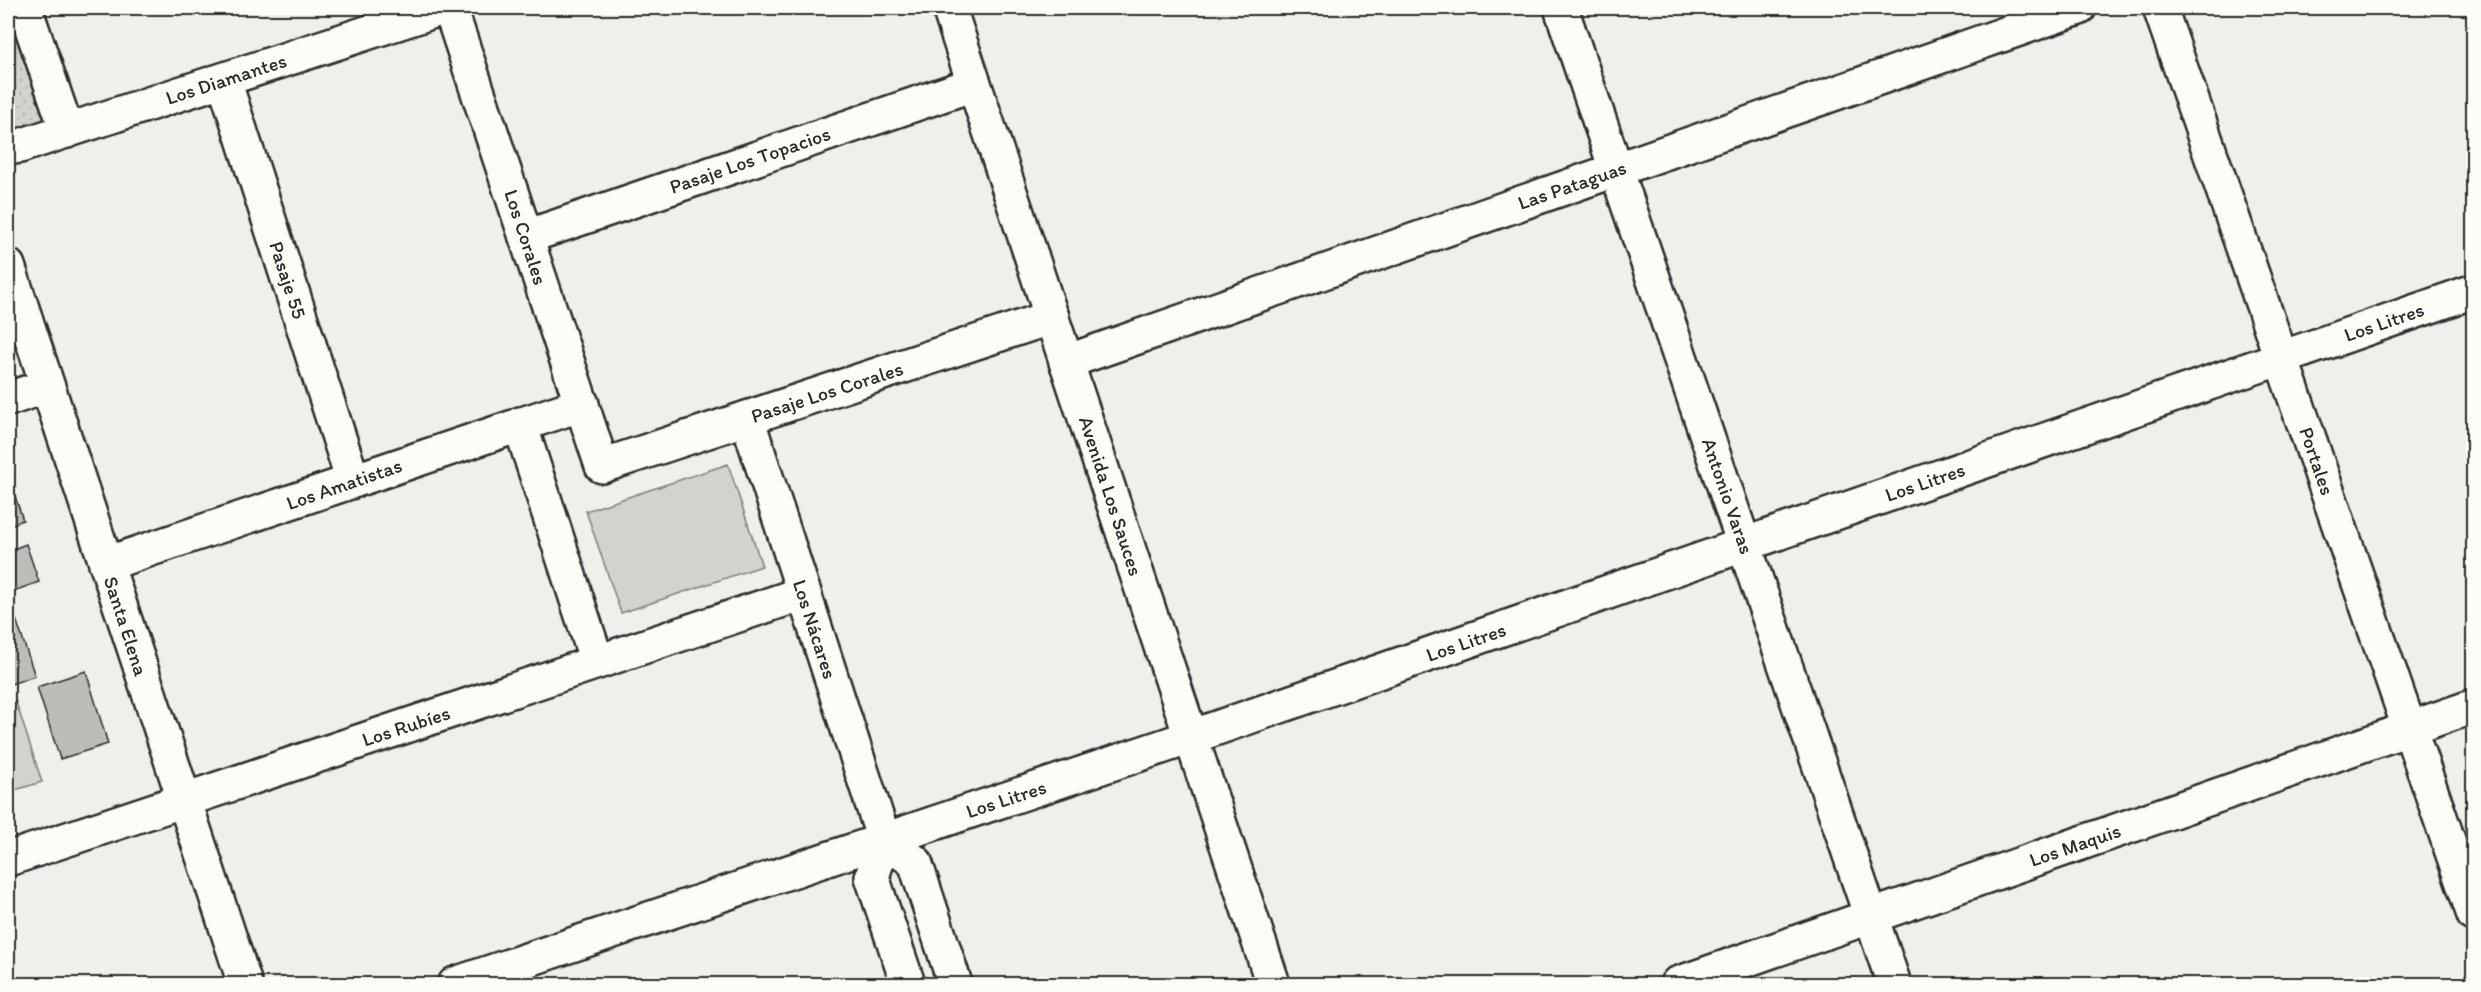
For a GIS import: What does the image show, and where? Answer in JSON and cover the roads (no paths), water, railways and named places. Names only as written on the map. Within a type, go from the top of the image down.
[{"type":"street","points":[[25,8],[67,131]]},
{"type":"street","name":"Los Diamantes","points":[[8,148],[67,131],[443,8]]},
{"type":"street","name":"Los Corales","points":[[450,8],[602,466]]},
{"type":"street","name":"Avenida Los Sauces","points":[[949,8],[1273,984]]},
{"type":"street","name":"Antonio Varas","points":[[1561,8],[1894,984]]},
{"type":"street","name":"Las Pataguas","points":[[1066,362],[2079,8]]},
{"type":"street","name":"Portales","points":[[2160,8],[2474,915]]},
{"type":"street","name":"Pasaje 55","points":[[224,80],[353,481]]},
{"type":"street","name":"Pasaje Los Topacios","points":[[526,237],[974,84]]},
{"type":"street","name":"Santa Elena","points":[[8,266],[246,984]]},
{"type":"street","name":"Los Litres","points":[[455,984],[1191,737],[2474,291]]},
{"type":"street","name":"Pasaje Los Corales","points":[[602,466],[1052,317]]},
{"type":"street","points":[[8,399],[47,386]]},
{"type":"street","name":"Los Amatistas","points":[[106,564],[582,404]]},
{"type":"street","name":"Los Nácares","points":[[747,418],[884,840]]},
{"type":"street","points":[[520,424],[597,662]]},
{"type":"street","name":"Los Rubíes","points":[[8,859],[804,593]]},
{"type":"street","name":"Los Maquis","points":[[1677,984],[2474,706]]},
{"type":"street","points":[[908,984],[872,877],[884,840],[915,862],[955,984]]}]
